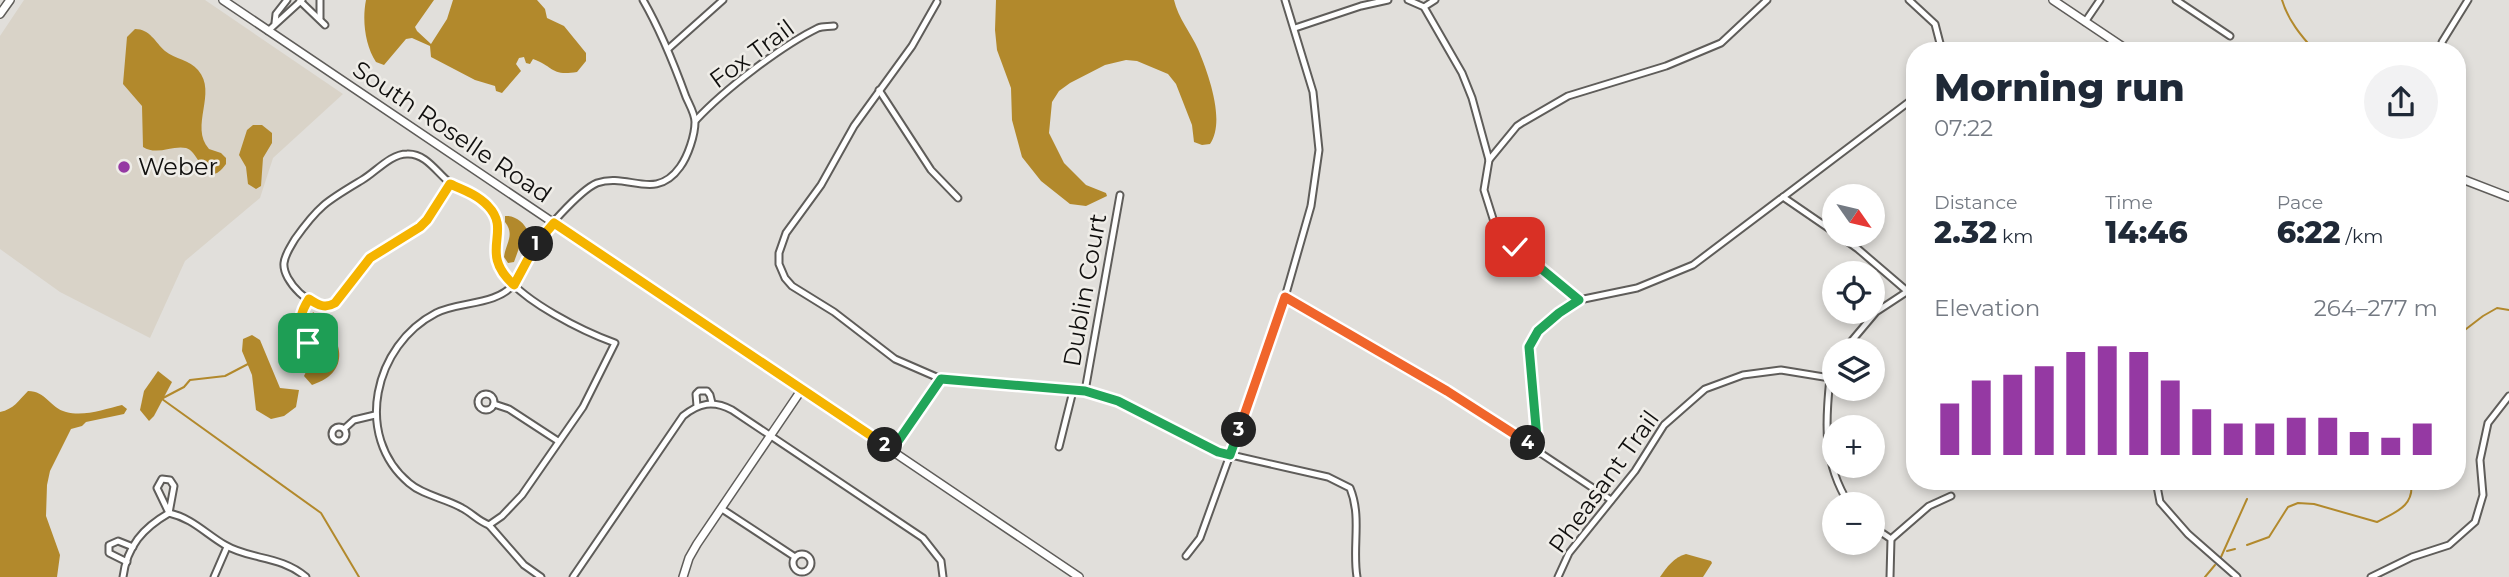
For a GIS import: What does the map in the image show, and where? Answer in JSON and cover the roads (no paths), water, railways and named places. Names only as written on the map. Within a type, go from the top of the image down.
[{"type":"main road","points":[[0,14],[10,0]]},
{"type":"main road","name":"South Roselle Road","points":[[223,0],[1079,577]]},
{"type":"main road","points":[[2053,0],[2115,42]]},
{"type":"main road","points":[[2466,180],[2509,197]]},
{"type":"main road","points":[[683,577],[689,558],[802,390]]},
{"type":"street","points":[[275,23],[276,14],[288,0],[299,2],[324,21],[322,3]]},
{"type":"street","points":[[541,577],[524,565],[488,525],[463,508],[410,484],[393,464],[381,440],[375,415],[379,387],[385,366],[417,327],[436,313],[498,296],[514,285],[533,248],[574,199],[597,183],[616,181],[650,186],[667,181],[681,166],[690,146],[695,120],[668,49],[643,0]]},
{"type":"street","points":[[668,49],[723,0]]},
{"type":"street","points":[[1186,556],[1200,538],[1230,455],[1285,297],[1311,206],[1319,150],[1313,92],[1285,0]]},
{"type":"street","points":[[1295,28],[1388,0]]},
{"type":"street","points":[[1408,0],[1424,7],[1462,73],[1472,98],[1489,160],[1484,190],[1495,225],[1522,255],[1579,300]]},
{"type":"street","points":[[1424,7],[1435,0]]},
{"type":"street","points":[[1489,160],[1517,126],[1568,96],[1666,66],[1721,43],[1767,0]]},
{"type":"street","points":[[1909,0],[1935,24],[1940,42]]},
{"type":"street","points":[[2085,22],[2100,0]]},
{"type":"street","points":[[2176,0],[2230,36]]},
{"type":"street","points":[[2442,42],[2468,0]]},
{"type":"street","points":[[268,31],[299,2]]},
{"type":"street","points":[[937,2],[912,46],[854,126],[826,177],[786,233],[779,253],[781,271],[792,286],[834,312],[881,350],[913,369],[941,379],[1085,391],[1118,401],[1218,452],[1328,477],[1350,488],[1356,503],[1357,524],[1353,558],[1357,577]]},
{"type":"street","name":"Fox Trail","points":[[695,120],[733,86],[785,49],[821,27],[834,26]]},
{"type":"street","points":[[879,90],[931,170],[958,198]]},
{"type":"street","points":[[1538,450],[1529,347],[1538,331],[1579,300],[1637,288],[1693,265],[1906,104]]},
{"type":"street","points":[[450,184],[427,220],[370,258],[331,306],[320,306],[290,284],[284,264],[289,248],[321,205],[392,159],[408,154],[422,158],[450,184],[476,195],[494,213],[498,230],[495,258],[502,273],[514,285],[560,318],[589,334],[615,343],[583,407],[522,495],[502,516],[488,525]]},
{"type":"street","name":"Dublin Court","points":[[1085,391],[1120,195]]},
{"type":"street","points":[[1783,197],[1822,223]]},
{"type":"street","points":[[1857,247],[1906,290]]},
{"type":"street","points":[[1854,338],[1876,312],[1906,293]]},
{"type":"street","points":[[1285,297],[1447,391],[1612,500]]},
{"type":"street","points":[[302,358],[308,349],[300,315],[309,299]]},
{"type":"street","name":"Pheasant Trail","points":[[1558,577],[1569,554],[1634,471],[1664,425],[1705,389],[1743,375],[1781,370],[1822,377]]},
{"type":"street","points":[[892,450],[941,379]]},
{"type":"street","points":[[700,405],[696,394],[699,391],[707,391],[712,403]]},
{"type":"street","points":[[1059,447],[1073,391]]},
{"type":"street","points":[[2371,577],[2412,557],[2449,545],[2476,522],[2483,495],[2480,460],[2488,423],[2509,396]]},
{"type":"street","points":[[1827,401],[1828,449],[1836,484],[1841,492]]},
{"type":"street","points":[[573,577],[683,416],[700,405],[712,403],[725,406],[772,435],[928,542],[941,561],[943,577]]},
{"type":"street","points":[[494,404],[509,409],[558,441]]},
{"type":"street","points":[[344,429],[354,419],[375,415]]},
{"type":"street","points":[[123,577],[133,547],[148,525],[169,513],[174,486],[170,480],[162,479],[157,488],[169,513],[192,521],[227,547],[290,566],[306,577]]},
{"type":"street","points":[[2158,490],[2160,502],[2188,534],[2236,577]]},
{"type":"street","points":[[1889,577],[1891,539],[1929,506],[1951,496]]},
{"type":"street","points":[[722,509],[795,557]]},
{"type":"street","points":[[1885,535],[1891,539]]},
{"type":"street","points":[[127,562],[109,553],[109,545],[118,541],[133,547]]},
{"type":"street","points":[[214,577],[227,547]]},
{"type":"waterway","points":[[2282,0],[2295,27],[2307,42]]},
{"type":"waterway","points":[[2466,329],[2497,308],[2509,310]]},
{"type":"waterway","points":[[163,398],[184,387],[190,380],[225,376],[248,364]]},
{"type":"waterway","points":[[162,399],[321,513],[359,577]]},
{"type":"waterway","points":[[2247,545],[2269,537],[2288,507],[2298,503],[2314,504],[2377,522],[2403,507],[2411,490]]},
{"type":"waterway","points":[[2221,557],[2247,499]]},
{"type":"waterway","points":[[2227,551],[2235,549]]},
{"type":"waterway","points":[[2205,577],[2215,565]]},
{"type":"place","name":"Weber","points":[[124,167]]}]
